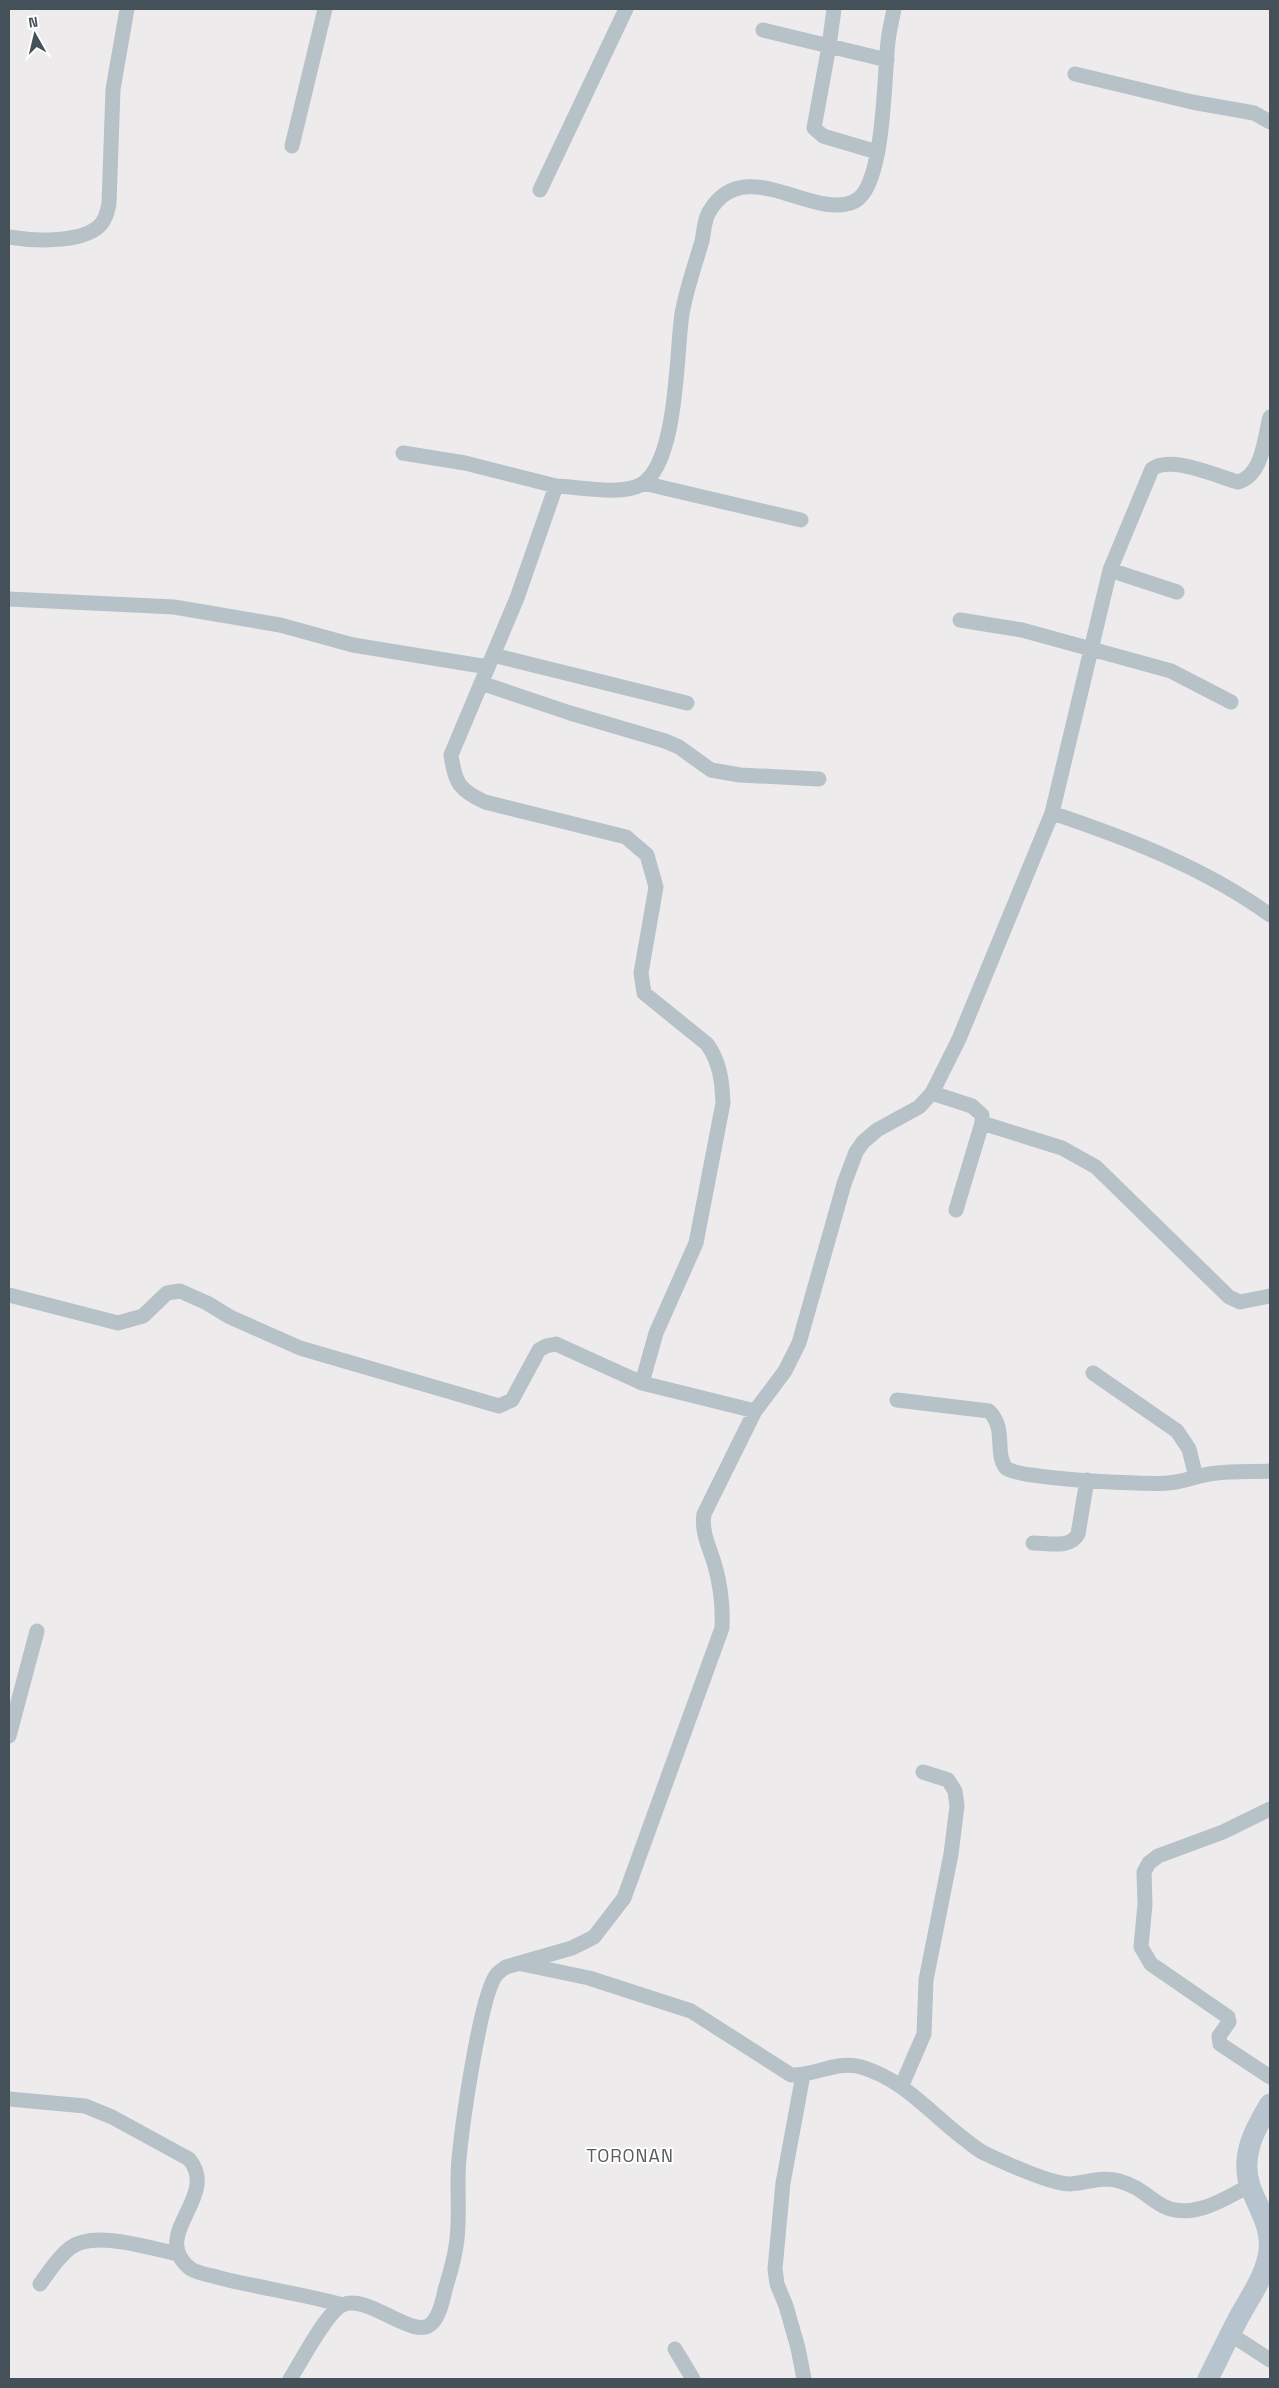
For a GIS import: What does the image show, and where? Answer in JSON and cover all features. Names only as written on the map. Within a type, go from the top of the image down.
[{"type":"street","points":[[9,237],[33,241],[88,233],[99,227],[106,217],[109,204],[113,89],[127,9]]},
{"type":"street","points":[[292,146],[325,9]]},
{"type":"street","points":[[540,190],[626,9]]},
{"type":"street","points":[[834,9],[814,128],[823,136],[877,152]]},
{"type":"street","points":[[403,453],[465,463],[556,486],[614,490],[629,489],[643,483],[654,469],[666,442],[673,409],[682,313],[708,213],[720,198],[740,187],[760,187],[842,205],[856,201],[866,192],[872,180],[884,111],[887,60],[894,9]]},
{"type":"street","points":[[763,30],[887,60]]},
{"type":"street","points":[[1075,74],[1192,102],[1268,116]]},
{"type":"street","points":[[290,2379],[332,2312],[343,2305],[356,2303],[378,2309],[401,2323],[414,2326],[425,2327],[433,2323],[442,2302],[457,2245],[459,2159],[479,2035],[488,1992],[497,1974],[518,1963],[572,1948],[594,1937],[624,1898],[722,1628],[723,1601],[715,1566],[702,1528],[704,1514],[755,1411],[785,1372],[799,1343],[844,1184],[856,1152],[863,1142],[877,1130],[919,1107],[932,1093],[959,1039],[1052,813],[1110,570],[1152,469],[1158,465],[1172,463],[1238,482],[1246,480],[1258,465],[1270,417]]},
{"type":"street","points":[[643,483],[801,520]]},
{"type":"street","points":[[556,486],[517,598],[451,755],[454,778],[466,793],[485,802],[626,837],[647,855],[656,887],[641,973],[644,993],[706,1044],[715,1055],[722,1080],[723,1102],[696,1243],[656,1333],[642,1383]]},
{"type":"street","points":[[1110,570],[1177,592]]},
{"type":"street","points":[[9,598],[174,607],[280,625],[353,646],[490,661],[687,703]]},
{"type":"street","points":[[960,620],[1022,630],[1171,671],[1231,702]]},
{"type":"street","points":[[481,683],[570,713],[665,741],[679,747],[712,770],[740,775],[819,779]]},
{"type":"street","points":[[1052,813],[1132,840],[1247,898],[1270,915]]},
{"type":"street","points":[[932,1093],[972,1106],[982,1116],[982,1123],[956,1210]]},
{"type":"street","points":[[982,1123],[1062,1148],[1096,1167],[1228,1297],[1240,1302],[1270,1296]]},
{"type":"street","points":[[9,1295],[118,1323],[132,1321],[143,1316],[168,1293],[180,1291],[207,1303],[230,1317],[300,1348],[499,1406],[512,1400],[539,1350],[556,1344],[642,1383],[755,1411]]},
{"type":"street","points":[[1093,1373],[1177,1431],[1189,1449],[1196,1477]]},
{"type":"street","points":[[897,1400],[990,1412],[1000,1427],[1002,1460],[1011,1472],[1087,1480],[1169,1483],[1216,1473],[1270,1471]]},
{"type":"street","points":[[1033,1543],[1068,1544],[1075,1539],[1078,1534],[1087,1480]]},
{"type":"street","points":[[9,1736],[37,1631]]},
{"type":"street","points":[[902,2085],[924,2034],[926,1980],[951,1854],[957,1806],[955,1791],[948,1780],[924,1772]]},
{"type":"street","points":[[1270,1809],[1223,1832],[1158,1856],[1149,1863],[1144,1872],[1145,1904],[1141,1935],[1141,1947],[1151,1964],[1228,2017],[1229,2022],[1220,2036],[1220,2044],[1270,2077]]},
{"type":"street","points":[[518,1963],[589,1978],[691,2011],[791,2075],[803,2075],[834,2065],[860,2067],[902,2085],[950,2128],[982,2152],[1041,2176],[1069,2184],[1117,2180],[1143,2190],[1159,2204],[1179,2211],[1200,2209],[1250,2186]]},
{"type":"street","points":[[803,2075],[783,2183],[776,2269],[777,2284],[786,2306],[798,2348],[804,2379]]},
{"type":"street","points":[[9,2099],[85,2106],[112,2117],[189,2159],[197,2169],[199,2182],[176,2242],[179,2254],[194,2270],[245,2284],[308,2295],[343,2305]]},
{"type":"street","points":[[1208,2379],[1263,2273],[1268,2253],[1270,2238],[1267,2217],[1250,2186],[1248,2151],[1254,2130],[1270,2104]]},
{"type":"street","points":[[40,2284],[71,2247],[85,2241],[100,2240],[179,2254]]},
{"type":"street","points":[[1230,2334],[1270,2360]]},
{"type":"street","points":[[675,2349],[694,2379]]},
{"type":"district","name":"TORONAN","points":[[630,2156]]}]
